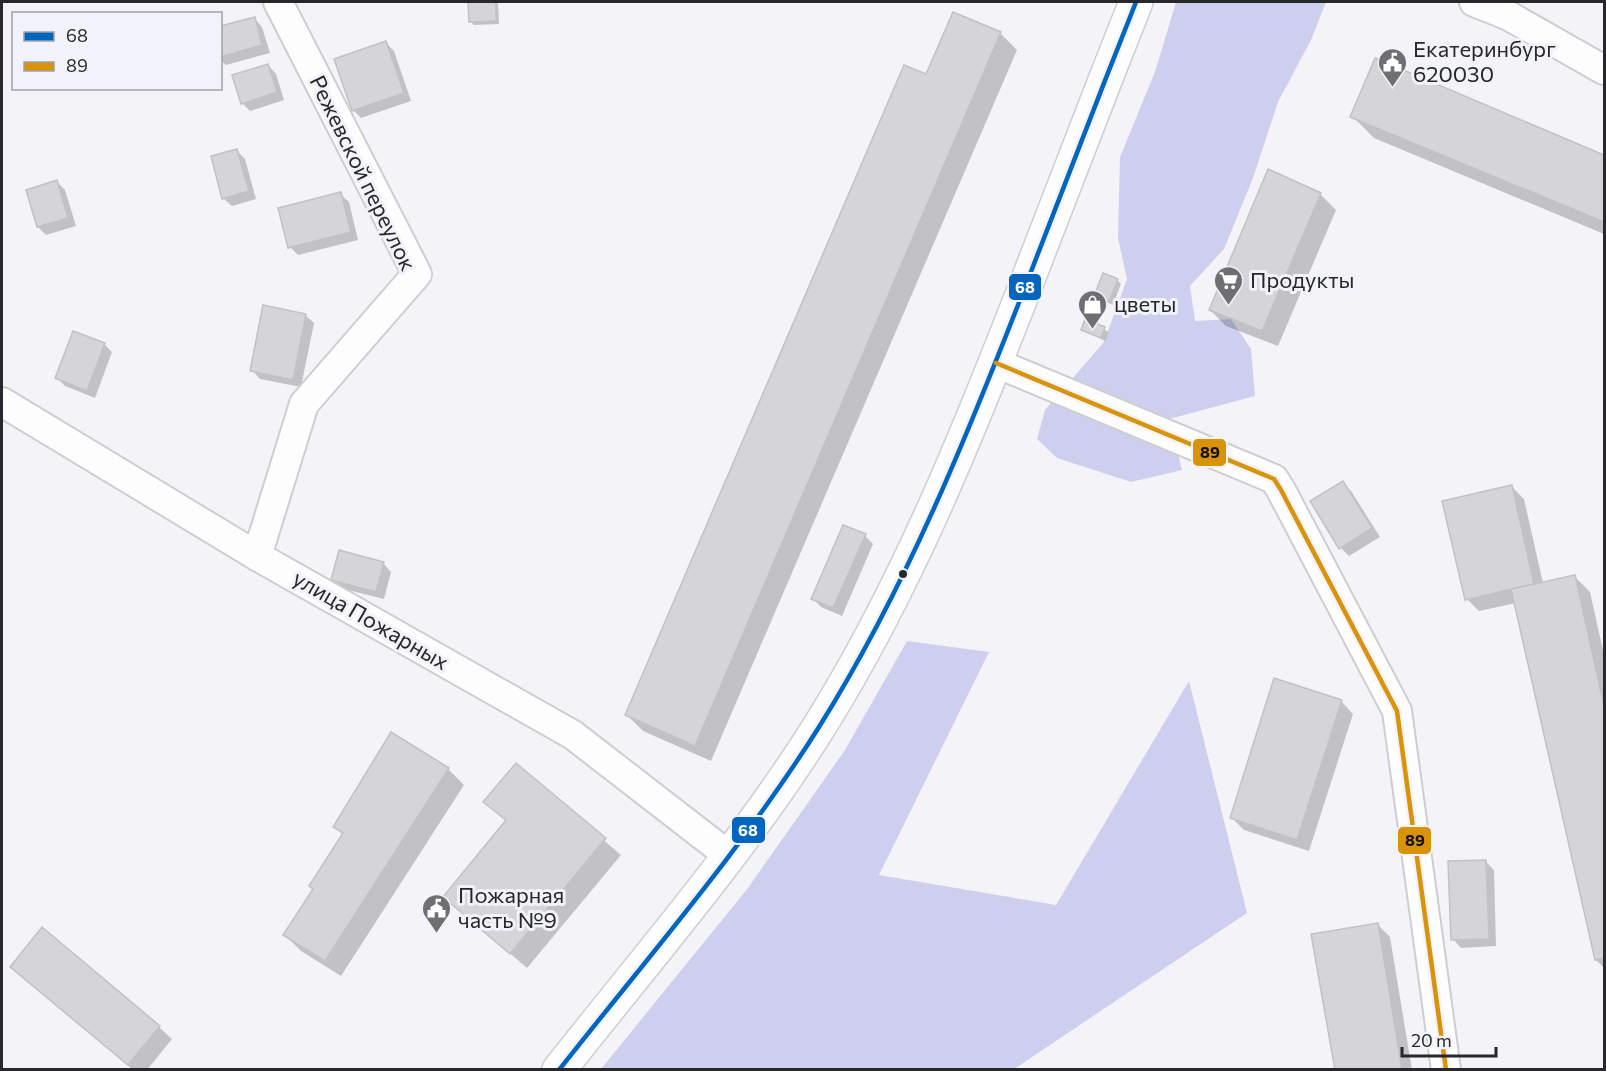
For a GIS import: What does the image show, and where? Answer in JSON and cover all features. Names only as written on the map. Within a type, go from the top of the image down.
[{"type":"main road","points":[[559,1070],[728,855],[819,727],[891,599],[951,470],[996,363],[1136,2]]},
{"type":"street","name":"Режевской переулок","points":[[257,556],[304,404],[417,274],[278,2]]},
{"type":"street","points":[[1474,2],[1509,16],[1605,70]]},
{"type":"street","points":[[996,363],[1274,479],[1398,711],[1446,1070]]},
{"type":"street","name":"улица Пожарных","points":[[2,402],[257,556],[573,735],[728,855]]},
{"type":"shaded area","points":[[1176,2],[1326,2],[1311,40],[1278,102],[1253,178],[1224,249],[1190,286],[1195,321],[1231,319],[1251,349],[1255,396],[1169,419],[1182,470],[1131,482],[1057,458],[1037,439],[1045,410],[1104,342],[1127,279],[1118,238],[1120,157],[1155,72]]},
{"type":"shaded area","points":[[907,641],[989,652],[879,875],[1056,905],[1189,681],[1247,913],[1014,1069],[601,1069],[748,888],[845,750]]},
{"type":"building","points":[[468,2],[496,2],[496,21],[469,22]]},
{"type":"building","points":[[953,12],[1001,32],[695,746],[625,715],[904,65],[926,74]]},
{"type":"building","points":[[255,17],[262,45],[222,56],[222,25]]},
{"type":"building","points":[[386,41],[404,93],[352,111],[334,59]]},
{"type":"building","points":[[1375,58],[1604,155],[1604,222],[1350,117]]},
{"type":"building","points":[[268,64],[277,92],[241,104],[232,75]]},
{"type":"building","points":[[237,149],[249,191],[222,199],[211,156]]},
{"type":"building","points":[[1268,169],[1321,193],[1262,331],[1209,310]]},
{"type":"building","points":[[57,180],[68,218],[37,227],[26,190]]},
{"type":"building","points":[[341,192],[351,232],[288,248],[278,208]]},
{"type":"building","points":[[1103,273],[1118,279],[1109,302],[1094,296]]},
{"type":"building","points":[[263,305],[306,314],[293,380],[250,371]]},
{"type":"building","name":"цветы","points":[[1085,319],[1105,327],[1101,338],[1081,330]]},
{"type":"building","points":[[73,331],[105,343],[87,391],[55,378]]},
{"type":"building","points":[[1343,481],[1372,528],[1339,549],[1310,501]]},
{"type":"building","points":[[1512,485],[1534,584],[1465,600],[1442,501]]},
{"type":"building","points":[[843,525],[866,534],[833,608],[811,599]]},
{"type":"building","points":[[339,550],[384,562],[376,592],[331,580]]},
{"type":"building","points":[[1575,575],[1604,706],[1604,958],[1595,960],[1511,589]]},
{"type":"building","points":[[1274,678],[1342,700],[1297,840],[1230,818]]},
{"type":"building","points":[[391,732],[449,768],[325,961],[283,935],[313,889],[309,886],[343,833],[333,827]]},
{"type":"building","points":[[516,763],[606,838],[510,954],[443,897],[506,820],[483,802]]},
{"type":"building","points":[[1486,860],[1489,939],[1451,940],[1448,861]]},
{"type":"building","points":[[1378,923],[1402,1070],[1335,1070],[1311,934]]},
{"type":"building","points":[[42,927],[160,1026],[128,1065],[10,967]]},
{"type":"transit line","name":"68","points":[[559,1070],[694,902],[759,816],[819,727],[880,620],[934,509],[982,396],[1136,2]]},
{"type":"transit line","name":"89","points":[[996,363],[1274,479],[1397,711],[1446,1070]]},
{"type":"place","name":"Екатеринбург 620030","points":[[1392,88]]},
{"type":"place","name":"Продукты","points":[[1229,306]]},
{"type":"place","name":"цветы","points":[[1093,330]]},
{"type":"place","name":"Пожарная часть №9","points":[[437,934]]}]
